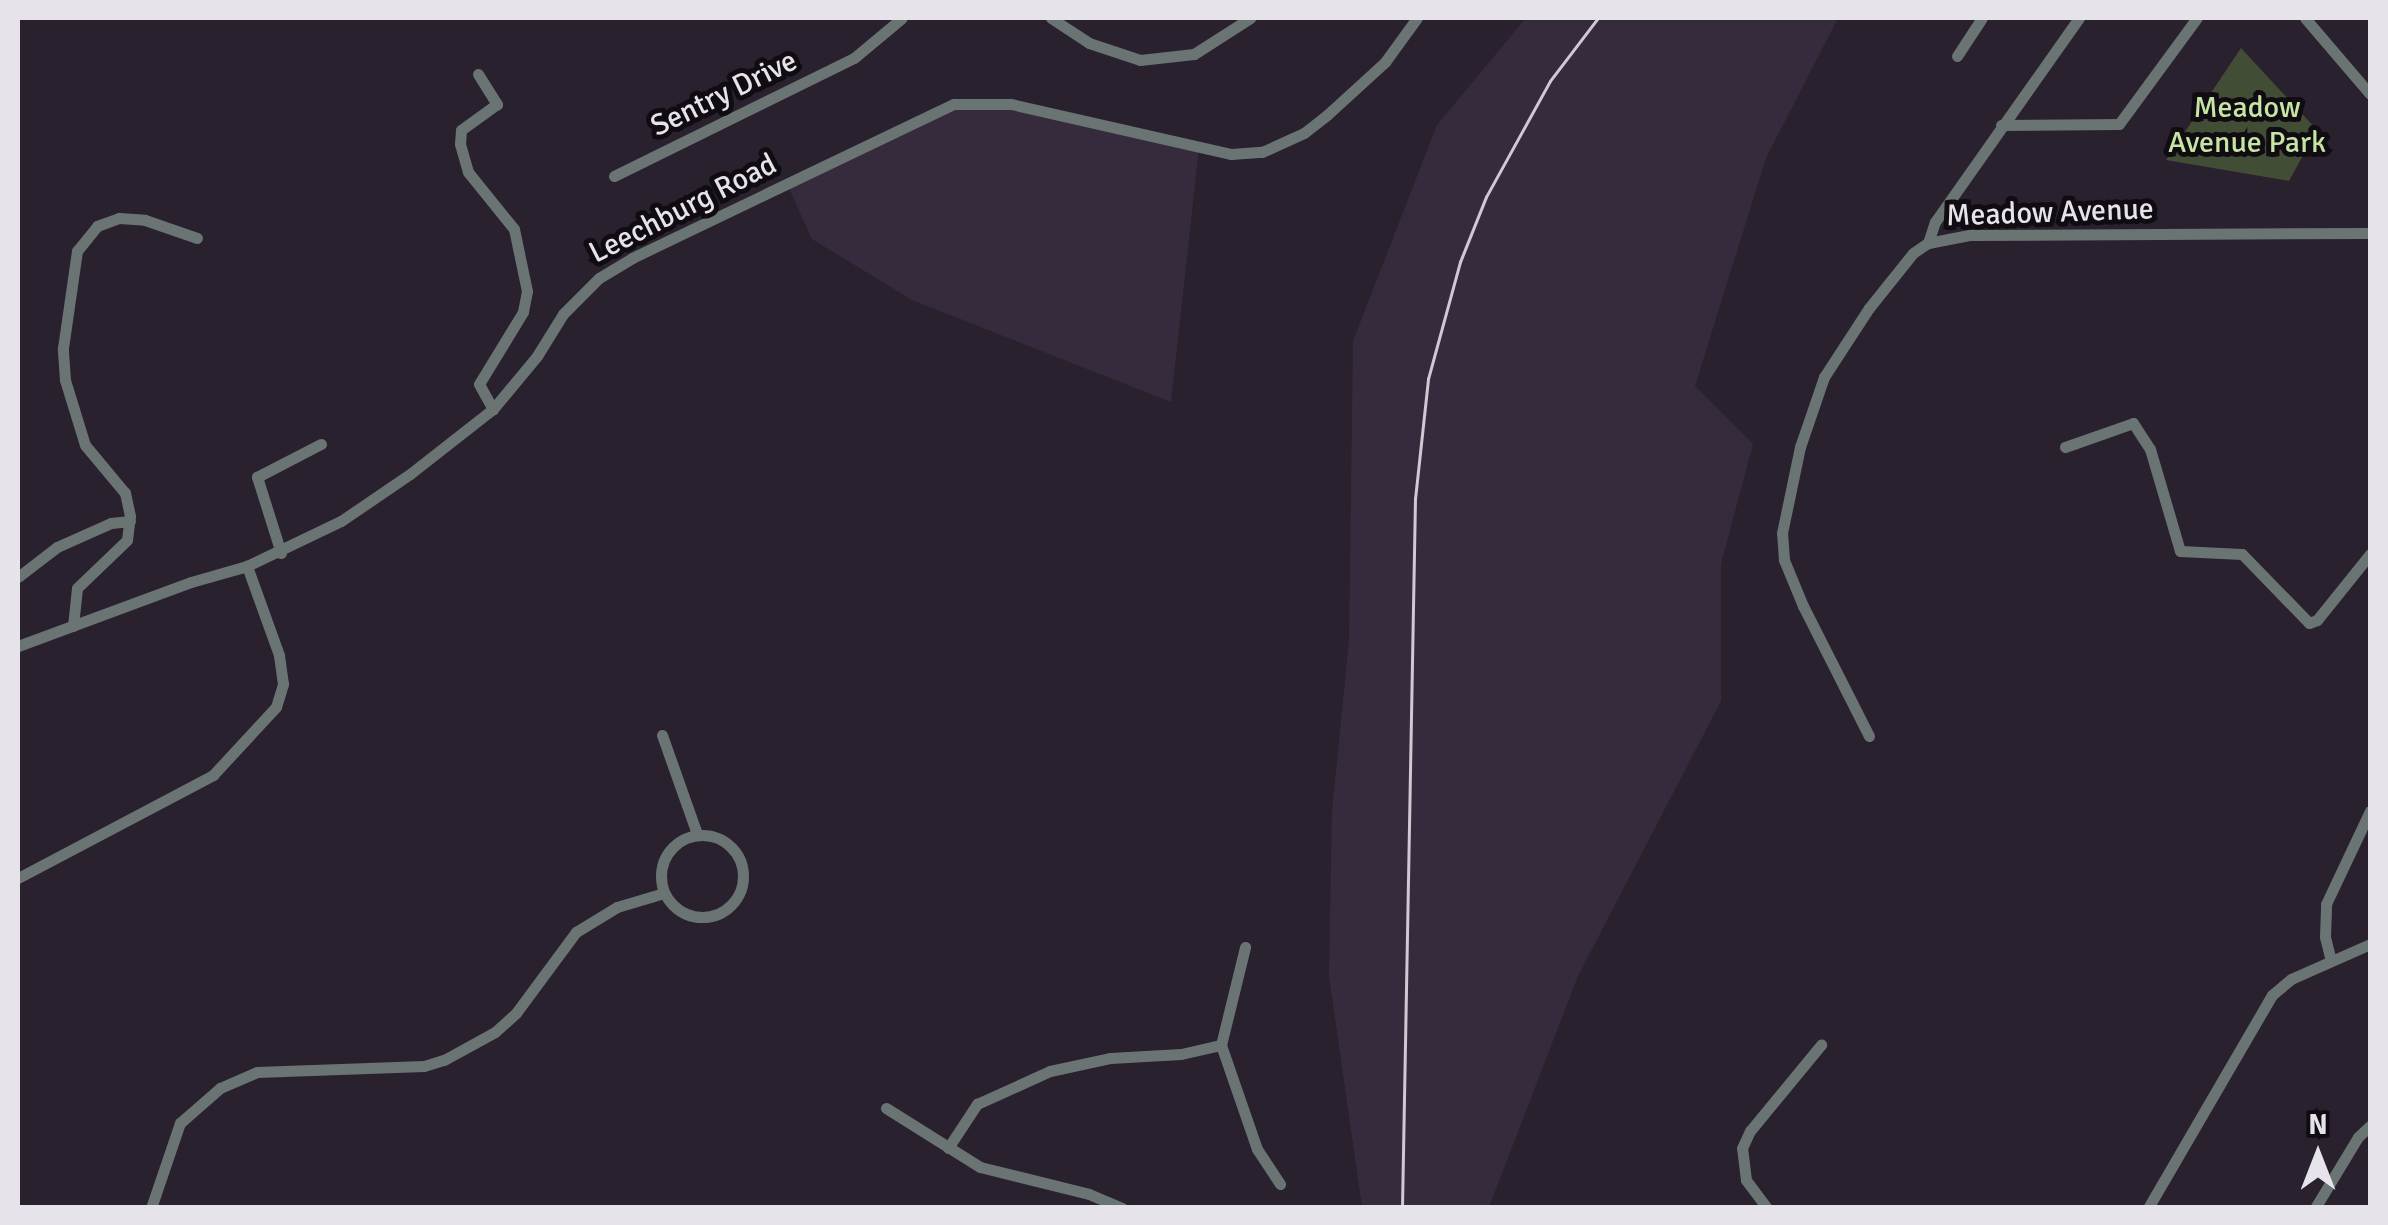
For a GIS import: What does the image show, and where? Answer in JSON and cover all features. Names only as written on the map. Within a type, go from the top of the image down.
[{"type":"street","name":"Sentry Drive","points":[[614,176],[854,58],[902,18]]},
{"type":"street","points":[[1051,18],[1089,43],[1140,60],[1194,54],[1250,18]]},
{"type":"street","name":"Leechburg Road","points":[[18,646],[247,566],[341,521],[410,474],[492,408],[537,356],[562,314],[599,278],[632,258],[954,104],[1011,104],[1231,154],[1262,152],[1304,134],[1327,115],[1384,62],[1417,18]]},
{"type":"street","points":[[1957,56],[1982,18]]},
{"type":"street","points":[[1928,243],[1935,222],[2000,125],[2079,18]]},
{"type":"street","points":[[2000,125],[2119,124],[2197,18]]},
{"type":"street","points":[[2305,18],[2370,94]]},
{"type":"street","points":[[478,74],[497,104],[461,130],[460,144],[468,172],[514,230],[527,292],[523,312],[478,384],[492,408]]},
{"type":"street","points":[[73,626],[77,588],[127,540],[130,521],[124,493],[85,445],[65,380],[62,348],[77,251],[97,226],[118,218],[145,220],[197,238]]},
{"type":"street","name":"Meadow Avenue","points":[[1869,736],[1802,606],[1784,560],[1782,533],[1800,448],[1824,377],[1896,272],[1928,243],[1995,234],[2370,234]]},
{"type":"street","points":[[2065,447],[2133,423],[2150,449],[2180,552],[2242,554],[2309,623],[2317,620],[2370,554]]},
{"type":"street","points":[[281,552],[257,477],[321,444]]},
{"type":"street","points":[[18,576],[57,547],[111,523],[130,521]]},
{"type":"street","points":[[18,878],[213,775],[276,706],[283,684],[279,655],[247,566]]},
{"type":"street","points":[[662,735],[697,834]]},
{"type":"street","points":[[2331,961],[2325,937],[2326,904],[2370,811]]},
{"type":"street","points":[[697,834],[731,847],[743,872],[739,895],[724,911],[695,917],[672,905],[664,892],[661,872],[665,857],[676,844],[697,834]]},
{"type":"street","points":[[151,1208],[180,1123],[220,1088],[257,1072],[424,1066],[454,1055],[495,1032],[516,1013],[576,932],[616,907],[664,892]]},
{"type":"street","points":[[2148,1208],[2272,995],[2290,979],[2370,944]]},
{"type":"street","points":[[1245,947],[1221,1045],[1257,1149],[1280,1184]]},
{"type":"street","points":[[1763,1206],[1746,1180],[1742,1148],[1750,1132],[1821,1044]]},
{"type":"street","points":[[948,1148],[977,1104],[1050,1071],[1110,1058],[1181,1054],[1221,1045]]},
{"type":"street","points":[[886,1108],[980,1167],[1089,1194],[1122,1208]]},
{"type":"street","points":[[2316,1208],[2358,1137],[2370,1126]]},
{"type":"shaded area","points":[[1526,18],[1838,18],[1766,158],[1695,386],[1753,444],[1721,564],[1721,701],[1578,976],[1489,1207],[1362,1207],[1329,976],[1332,811],[1349,640],[1353,341],[1437,125]]},
{"type":"shaded area","points":[[968,103],[1011,104],[1199,147],[1171,402],[912,300],[812,239],[787,184]]},
{"type":"green space","name":"Meadow Avenue Park","points":[[2241,48],[2317,130],[2289,181],[2166,160]]},
{"type":"railway","points":[[1402,1208],[1415,499],[1428,379],[1460,262],[1486,197],[1550,81],[1598,18]]}]
